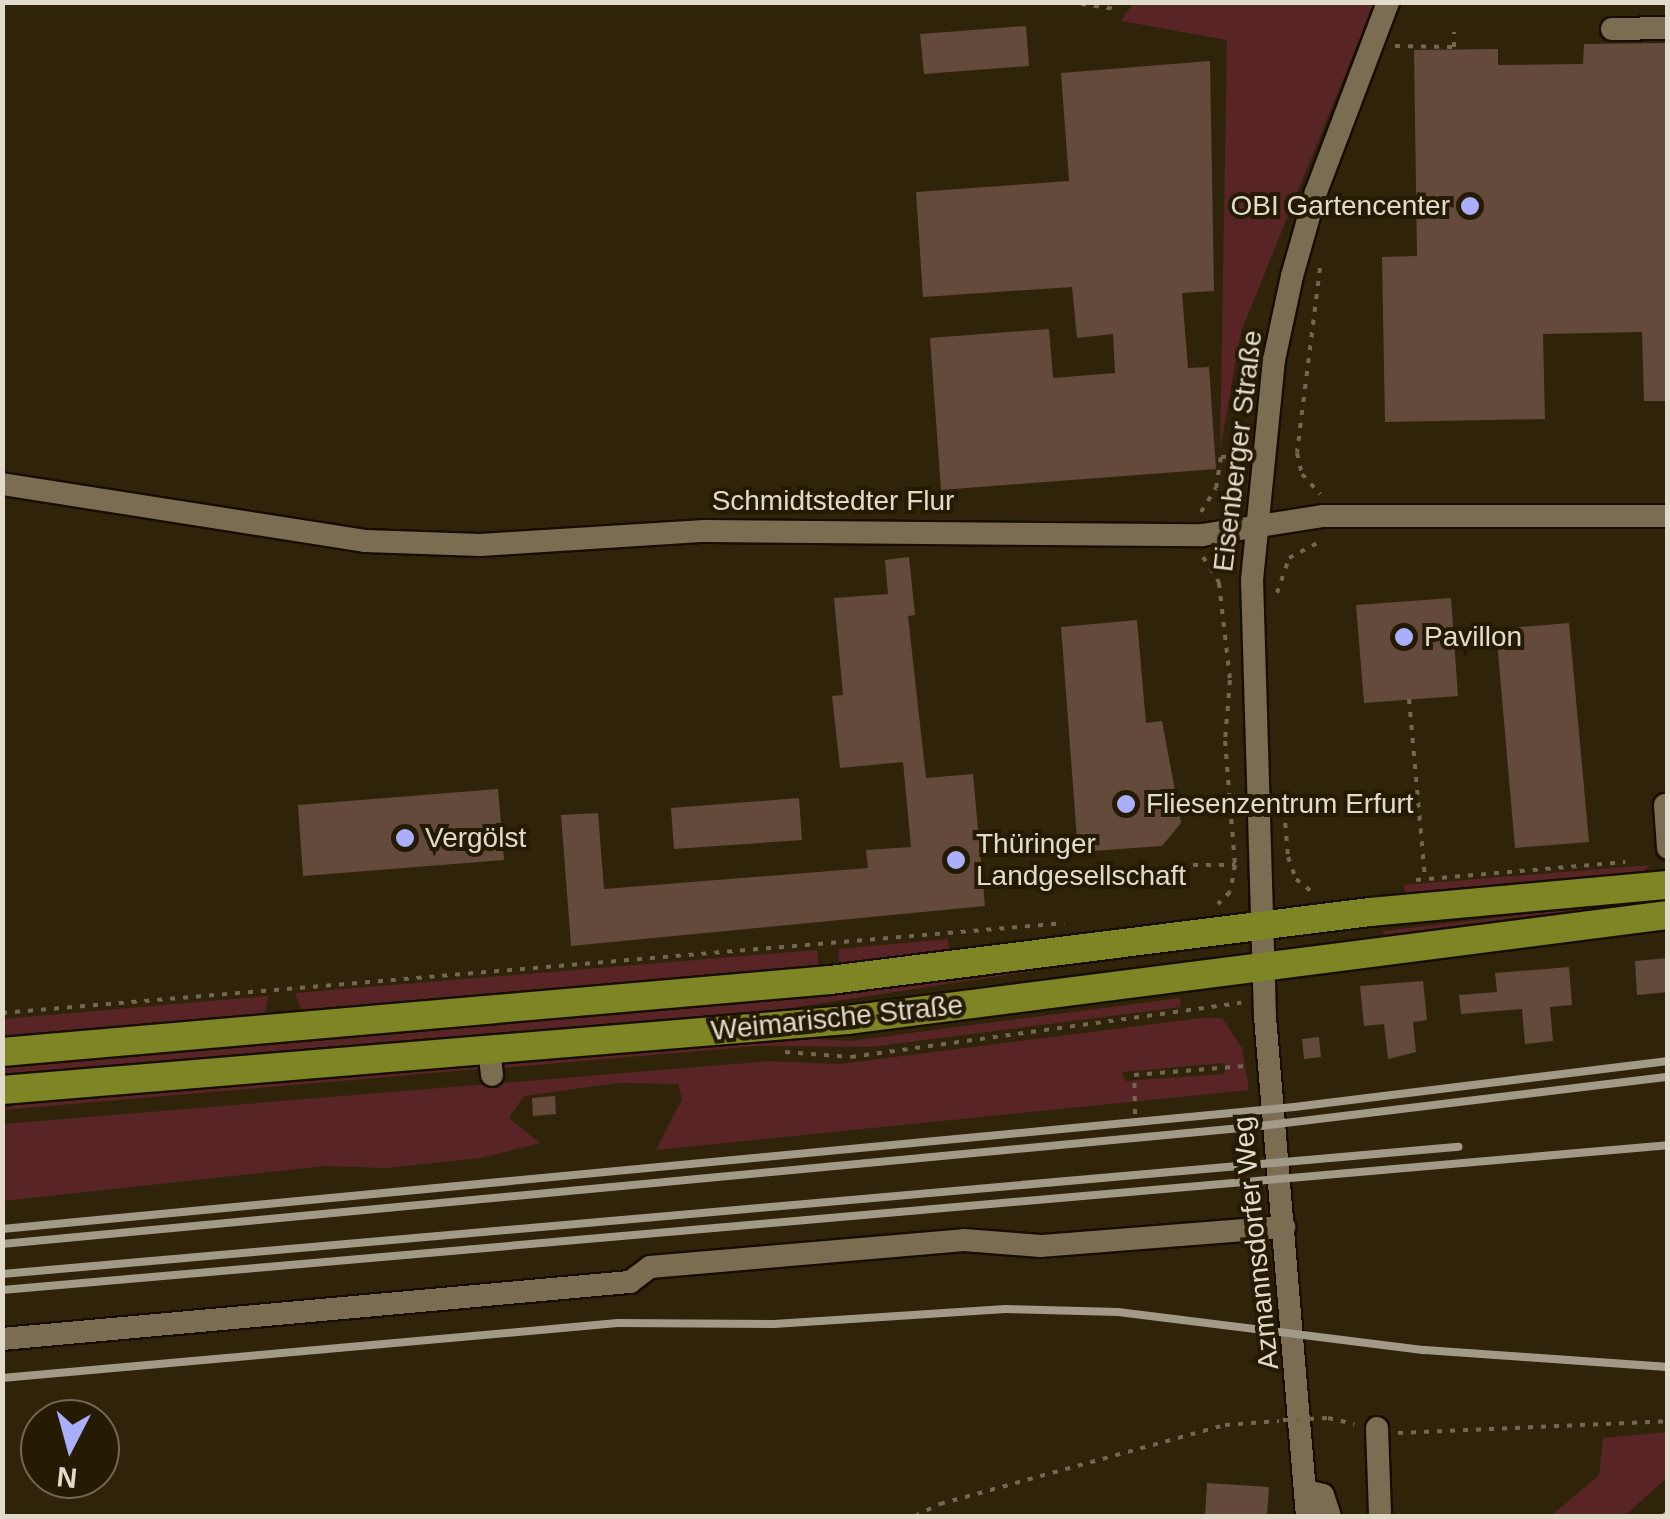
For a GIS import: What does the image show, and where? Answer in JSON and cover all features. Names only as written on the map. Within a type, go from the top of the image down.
[{"type":"main road","name":"Weimarische Straße","points":[[2,1052],[830,980],[1264,913],[1668,886]]},
{"type":"main road","name":"Weimarische Straße","points":[[2,1090],[491,1063],[1668,915]]},
{"type":"street","name":"Eisenberger Straße","points":[[1264,964],[1252,681],[1256,527],[1274,360],[1316,192],[1388,2]]},
{"type":"street","points":[[1612,29],[1651,28]]},
{"type":"street","name":"Schmidtstedter Flur","points":[[2,484],[365,541],[480,545],[705,531],[1202,535],[1324,516],[1668,516]]},
{"type":"street","points":[[1664,805],[1668,848]]},
{"type":"street","name":"Azmannsdorfer Weg","points":[[1264,964],[1268,1064],[1307,1516]]},
{"type":"street","points":[[2,1340],[630,1282],[650,1267],[964,1240],[1041,1246],[1284,1227]]},
{"type":"street","points":[[1377,1428],[1380,1516]]},
{"type":"street","points":[[1307,1491],[1322,1495],[1330,1516]]},
{"type":"path","points":[[1068,2],[1115,9]]},
{"type":"path","points":[[1392,31],[1386,45],[1454,47],[1454,32]]},
{"type":"path","points":[[1275,604],[1290,558],[1324,540],[1324,497],[1302,474],[1297,453],[1322,257]]},
{"type":"path","points":[[1222,457],[1216,488],[1201,510],[1203,562],[1219,582],[1226,616],[1224,741],[1235,865],[1230,892],[1214,908],[1264,913]]},
{"type":"path","points":[[1409,700],[1425,879]]},
{"type":"path","points":[[1282,784],[1288,858],[1296,880],[1316,896]]},
{"type":"path","points":[[1499,872],[1628,862]]},
{"type":"path","points":[[1192,865],[1235,865]]},
{"type":"path","points":[[2,1013],[1067,923]]},
{"type":"path","points":[[1194,1011],[1264,999]]},
{"type":"path","points":[[1135,1114],[1134,1075],[1268,1064]]},
{"type":"path","points":[[915,1516],[940,1504],[1225,1425],[1328,1418],[1407,1435],[1668,1421]]},
{"type":"shaded area","points":[[1133,3],[1374,3],[1241,332],[1220,450],[1227,40],[1121,21]]},
{"type":"shaded area","points":[[1650,865],[1640,875],[1405,894],[1404,885]]},
{"type":"shaded area","points":[[1667,897],[1667,902],[1384,936],[1383,931]]},
{"type":"shaded area","points":[[948,939],[949,951],[930,957],[840,968],[838,949]]},
{"type":"shaded area","points":[[1178,949],[764,1012],[3,1076],[3,1062],[896,986]]},
{"type":"shaded area","points":[[817,950],[819,969],[302,1012],[295,993]]},
{"type":"shaded area","points":[[269,996],[264,1015],[3,1038],[3,1019]]},
{"type":"shaded area","points":[[1180,998],[1181,1007],[871,1047],[758,1046],[502,1068],[501,1059],[787,1037],[850,1041]]},
{"type":"shaded area","points":[[1222,1018],[1242,1048],[1249,1090],[656,1150],[682,1099],[678,1084],[618,1083],[524,1096],[509,1118],[540,1143],[481,1158],[387,1168],[325,1166],[3,1201],[3,1124],[769,1061],[840,1064]],"holes":[[[1225,1063],[1224,1074],[1125,1081],[1122,1072]]]},
{"type":"shaded area","points":[[479,1061],[479,1069],[3,1110],[31,1098]]},
{"type":"shaded area","points":[[1667,1432],[1667,1478],[1624,1516],[1551,1516],[1599,1475],[1603,1438]]},
{"type":"building","points":[[1026,26],[1029,66],[924,74],[920,34]]},
{"type":"building","points":[[1668,43],[1668,401],[1644,401],[1642,332],[1543,334],[1545,419],[1385,422],[1382,257],[1417,256],[1414,50],[1498,49],[1498,65],[1583,64],[1584,44]]},
{"type":"building","points":[[1210,61],[1214,291],[1182,293],[1188,368],[1209,367],[1216,469],[941,490],[930,338],[1049,329],[1053,378],[1115,373],[1113,334],[1077,338],[1072,287],[923,297],[916,192],[1069,181],[1061,73]]},
{"type":"building","points":[[909,557],[915,615],[908,616],[926,778],[973,774],[985,906],[571,946],[561,815],[598,813],[604,889],[868,868],[866,850],[911,847],[903,762],[840,768],[832,696],[843,695],[834,598],[888,594],[885,560]]},
{"type":"building","points":[[1451,598],[1458,696],[1364,703],[1356,605]]},
{"type":"building","points":[[1137,620],[1146,723],[1162,721],[1181,823],[1162,846],[1078,852],[1061,627]]},
{"type":"building","points":[[1569,623],[1589,842],[1515,848],[1496,629]]},
{"type":"building","points":[[498,789],[504,860],[303,876],[298,805]]},
{"type":"building","points":[[799,798],[802,840],[674,849],[671,808]]},
{"type":"building","points":[[1668,958],[1668,992],[1637,995],[1635,961]]},
{"type":"building","points":[[1569,967],[1572,1005],[1550,1007],[1553,1041],[1525,1044],[1522,1009],[1461,1014],[1459,995],[1497,992],[1495,973]]},
{"type":"building","points":[[1423,981],[1427,1020],[1413,1022],[1416,1052],[1388,1059],[1384,1024],[1364,1026],[1360,986]]},
{"type":"building","points":[[1319,1037],[1321,1057],[1304,1059],[1302,1039]]},
{"type":"building","points":[[555,1096],[556,1114],[533,1116],[532,1098]]},
{"type":"building","points":[[1207,1483],[1269,1487],[1267,1516],[1205,1516]]},
{"type":"railway","points":[[2,1229],[1294,1107],[1668,1061]]},
{"type":"railway","points":[[2,1244],[1252,1127],[1668,1077]]},
{"type":"railway","points":[[2,1290],[1668,1145]]},
{"type":"railway","points":[[2,1274],[1458,1147]]},
{"type":"railway","points":[[2,1378],[618,1323],[774,1324],[1006,1309],[1118,1312],[1425,1350],[1668,1367]]},
{"type":"place","name":"OBI Gartencenter","points":[[1470,206]]},
{"type":"place","name":"Pavillon","points":[[1404,637]]},
{"type":"place","name":"Fliesenzentrum Erfurt","points":[[1126,804]]},
{"type":"place","name":"Vergölst","points":[[405,838]]},
{"type":"place","name":"Thüringer Landgesellschaft","points":[[956,860]]}]
